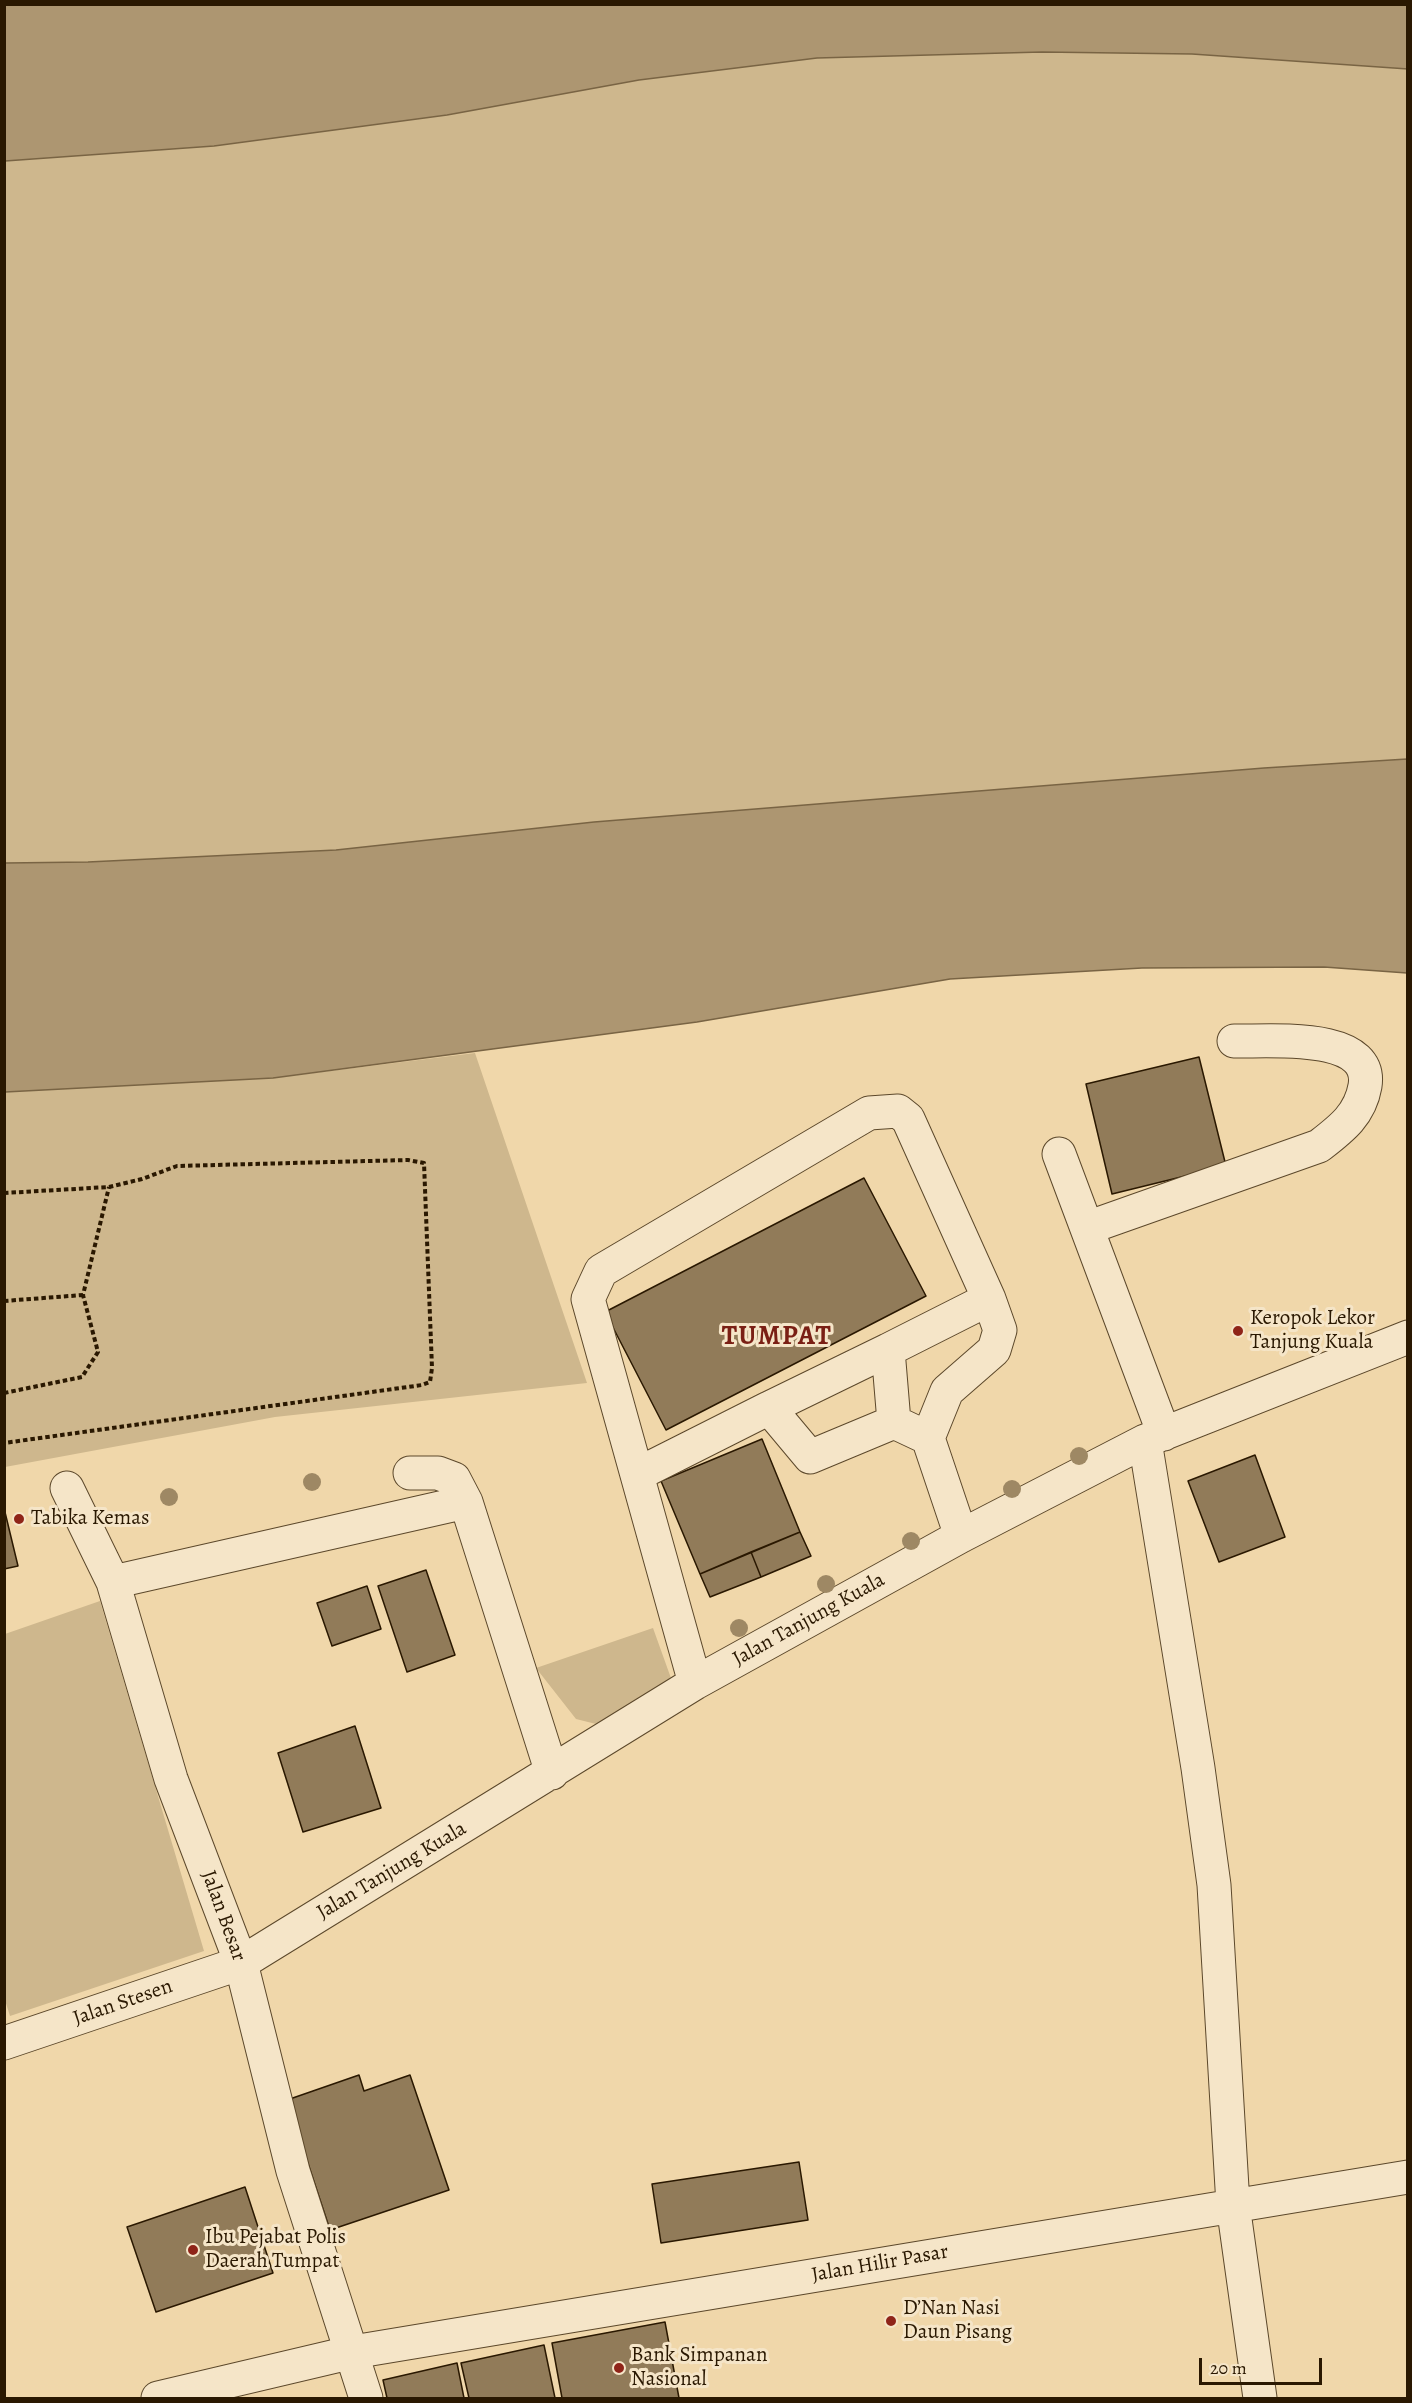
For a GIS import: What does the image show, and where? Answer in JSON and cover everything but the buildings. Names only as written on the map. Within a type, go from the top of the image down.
[{"type":"street","points":[[1087,1228],[1318,1146],[1346,1125],[1358,1109],[1366,1078],[1362,1063],[1347,1051],[1319,1042],[1234,1041]]},
{"type":"street","points":[[695,1683],[588,1299],[601,1271],[869,1113],[898,1111],[908,1119],[989,1299],[1000,1330],[994,1350],[947,1391],[928,1438],[961,1536]]},
{"type":"street","points":[[1059,1154],[1087,1228],[1155,1437],[1214,1885],[1233,2205],[1260,2398]]},
{"type":"street","points":[[638,1474],[989,1299]]},
{"type":"street","name":"Jalan Tanjung Kuala","points":[[241,1963],[695,1683],[961,1536],[1155,1437],[1407,1337]]},
{"type":"street","points":[[888,1350],[894,1422]]},
{"type":"street","points":[[769,1408],[810,1457],[894,1422],[928,1438]]},
{"type":"street","points":[[410,1473],[438,1473],[454,1479],[466,1502],[552,1773]]},
{"type":"street","name":"Jalan Besar","points":[[67,1488],[112,1582],[171,1779],[241,1963],[293,2171],[366,2398]]},
{"type":"street","points":[[112,1582],[466,1502]]},
{"type":"street","name":"Jalan Stesen","points":[[4,2043],[241,1963]]},
{"type":"street","name":"Jalan Hilir Pasar","points":[[158,2398],[353,2352],[1407,2177]]},
{"type":"path","points":[[4,1193],[109,1187],[142,1179],[177,1166],[408,1160],[424,1164],[432,1368],[430,1382],[422,1386],[4,1443]]},
{"type":"path","points":[[4,1393],[82,1377],[98,1352],[83,1295],[109,1187]]},
{"type":"path","points":[[4,1300],[83,1295]]},
{"type":"shaded area","points":[[5,4],[1407,4],[1408,69],[1192,54],[1042,52],[817,58],[639,80],[447,115],[214,146],[5,161]]},
{"type":"shaded area","points":[[1042,52],[1192,54],[1407,69],[1407,759],[1264,768],[594,822],[336,850],[88,862],[5,863],[5,161],[214,146],[447,115],[639,80],[817,58]]},
{"type":"shaded area","points":[[1407,759],[1407,973],[1324,967],[1142,968],[950,979],[697,1022],[273,1078],[5,1092],[5,863],[88,862],[336,850],[594,822],[1264,768]]},
{"type":"shaded area","points":[[475,1053],[587,1383],[275,1417],[5,1467],[4,1092],[273,1078]]},
{"type":"shaded area","points":[[100,1601],[204,1951],[10,2016],[4,1997],[5,1634]]},
{"type":"shaded area","points":[[653,1628],[672,1681],[600,1725],[576,1719],[536,1668]]},
{"type":"place","name":"Keropok Lekor Tanjung Kuala","points":[[1238,1331]]},
{"type":"place","name":"Tabika Kemas","points":[[19,1519]]},
{"type":"place","name":"Ibu Pejabat Polis Daerah Tumpat","points":[[193,2250]]},
{"type":"place","name":"D’Nan Nasi Daun Pisang","points":[[891,2321]]},
{"type":"place","name":"Bank Simpanan Nasional","points":[[619,2368]]},
{"type":"district","name":"TUMPAT","points":[[777,1337]]}]
